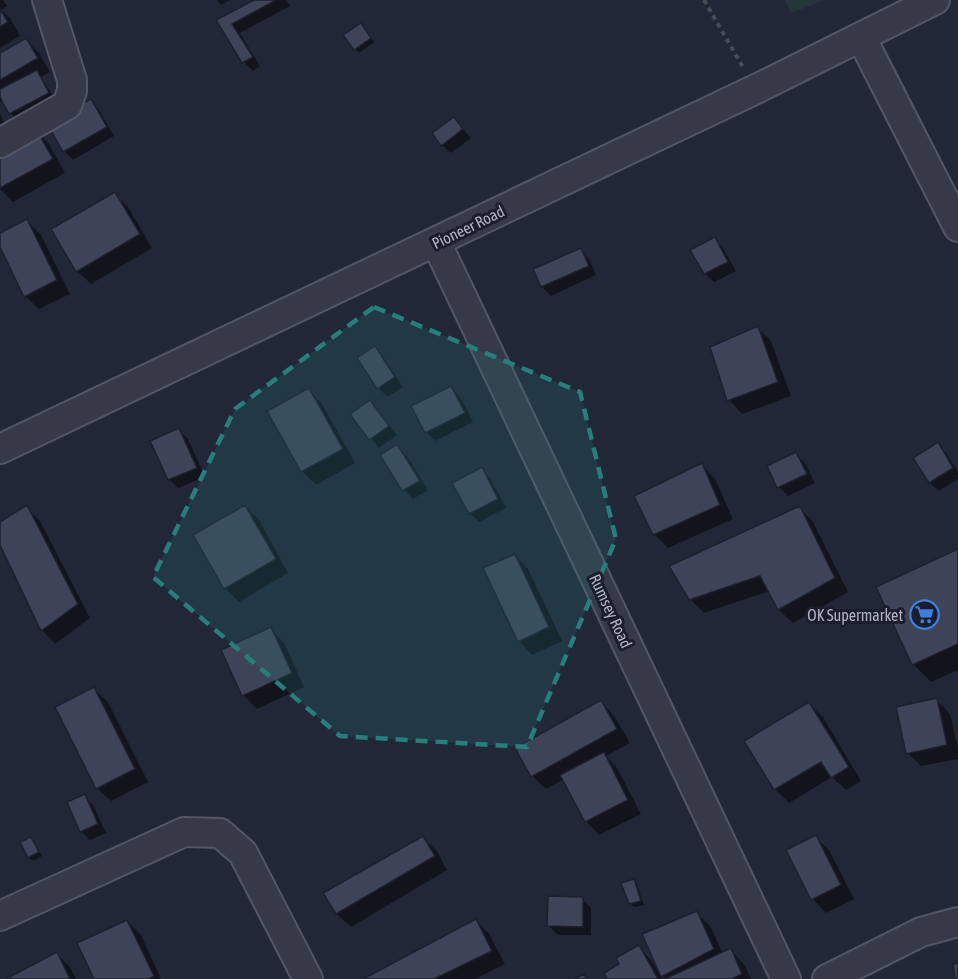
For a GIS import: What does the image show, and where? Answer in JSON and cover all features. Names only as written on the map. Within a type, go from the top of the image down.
[{"type":"street","points":[[0,142],[67,105],[72,91],[72,80],[47,0]]},
{"type":"street","name":"Pioneer Road","points":[[0,449],[756,89],[935,0]]},
{"type":"street","points":[[861,37],[958,227]]},
{"type":"street","name":"Rumsey Road","points":[[436,242],[786,979]]},
{"type":"street","points":[[0,916],[184,832],[220,833],[243,853],[308,979]]},
{"type":"street","points":[[827,979],[921,932],[958,922]]},
{"type":"path","points":[[704,0],[756,89]]},
{"type":"highlighted area","points":[[374,307],[580,392],[616,539],[527,747],[340,736],[153,577],[235,409]]},
{"type":"shaded area","points":[[785,0],[824,0],[792,13]]},
{"type":"building","points":[[254,0],[276,0],[232,24],[253,57],[242,63],[216,20]]},
{"type":"building","points":[[0,9],[8,22],[0,27]]},
{"type":"building","points":[[361,23],[371,38],[354,50],[343,35]]},
{"type":"building","points":[[26,38],[38,58],[0,80],[0,53]]},
{"type":"building","points":[[37,70],[49,93],[9,114],[0,97],[0,89]]},
{"type":"building","points":[[91,99],[107,127],[63,152],[47,123]]},
{"type":"building","points":[[454,117],[463,129],[441,146],[432,133]]},
{"type":"building","points":[[36,129],[53,159],[0,188],[0,148]]},
{"type":"building","points":[[115,192],[140,234],[76,272],[51,229]]},
{"type":"building","points":[[27,219],[57,280],[24,297],[0,247],[0,233]]},
{"type":"building","points":[[715,237],[728,262],[704,274],[690,250]]},
{"type":"building","points":[[581,248],[589,266],[541,287],[533,269]]},
{"type":"building","points":[[758,326],[778,382],[727,401],[710,347]]},
{"type":"building","points":[[375,346],[395,377],[377,389],[357,358]]},
{"type":"building","points":[[451,386],[465,413],[425,433],[411,406]]},
{"type":"building","points":[[309,388],[343,449],[301,472],[267,411]]},
{"type":"building","points":[[370,400],[389,426],[369,440],[350,414]]},
{"type":"building","points":[[179,428],[197,468],[168,480],[150,441]]},
{"type":"building","points":[[938,442],[953,468],[929,483],[913,458]]},
{"type":"building","points":[[397,444],[420,481],[402,491],[380,455]]},
{"type":"building","points":[[796,452],[807,474],[777,488],[767,466]]},
{"type":"building","points":[[702,463],[720,505],[653,535],[634,496]]},
{"type":"building","points":[[482,467],[498,499],[469,514],[452,483]]},
{"type":"building","points":[[27,505],[78,604],[41,631],[0,545],[0,522]]},
{"type":"building","points":[[245,505],[276,559],[224,589],[193,535]]},
{"type":"building","points":[[800,506],[835,578],[778,610],[760,576],[689,600],[669,566]]},
{"type":"building","name":"OK Supermarket","points":[[958,549],[958,644],[912,665],[876,587]]},
{"type":"building","points":[[515,554],[549,627],[518,642],[483,568]]},
{"type":"building","points":[[271,627],[292,673],[242,696],[221,650]]},
{"type":"building","points":[[94,687],[135,769],[96,789],[55,707]]},
{"type":"building","points":[[937,698],[947,745],[906,754],[896,707]]},
{"type":"building","points":[[601,700],[617,729],[531,777],[515,748]]},
{"type":"building","points":[[809,702],[849,767],[831,778],[821,762],[774,790],[744,741]]},
{"type":"building","points":[[604,752],[628,800],[585,822],[560,775]]},
{"type":"building","points":[[85,794],[98,824],[80,832],[67,802]]},
{"type":"building","points":[[816,835],[841,885],[811,900],[786,850]]},
{"type":"building","points":[[423,836],[435,856],[336,914],[323,893]]},
{"type":"building","points":[[31,837],[39,852],[28,858],[20,842]]},
{"type":"building","points":[[634,879],[641,901],[629,904],[621,883]]},
{"type":"building","points":[[548,896],[583,897],[583,927],[547,926]]},
{"type":"building","points":[[697,911],[714,949],[661,977],[642,934]]},
{"type":"building","points":[[476,919],[492,951],[434,979],[363,979]]},
{"type":"building","points":[[127,920],[154,976],[149,979],[94,979],[77,943]]},
{"type":"building","points":[[639,945],[658,979],[607,979],[604,973],[619,964],[616,958]]},
{"type":"building","points":[[731,948],[742,974],[732,979],[665,979]]},
{"type":"building","points":[[57,952],[70,979],[6,979]]},
{"type":"building","points":[[958,963],[958,979],[955,979],[953,964]]},
{"type":"building","points":[[584,974],[587,979],[574,979]]},
{"type":"place","name":"OK Supermarket","points":[[924,615]]}]
